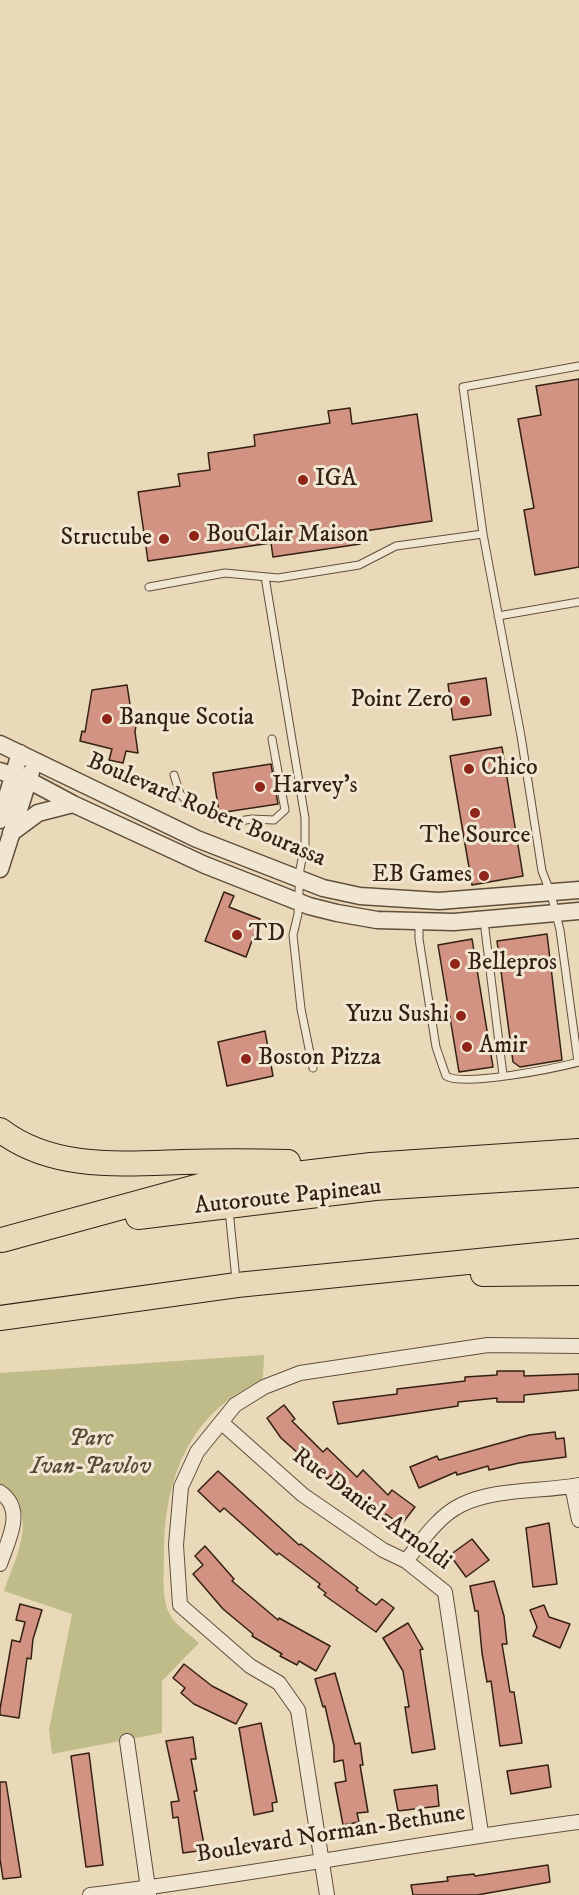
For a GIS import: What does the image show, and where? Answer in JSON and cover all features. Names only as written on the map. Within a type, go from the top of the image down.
[{"type":"highway","points":[[0,1130],[42,1154],[95,1163],[237,1161],[371,1165]]},
{"type":"highway","points":[[1,1240],[203,1185],[371,1165],[579,1151]]},
{"type":"highway","name":"Autoroute Papineau","points":[[1,1240],[228,1204],[396,1186],[579,1175]]},
{"type":"highway","points":[[0,1318],[237,1285],[579,1251]]},
{"type":"highway","points":[[298,1279],[579,1272]]},
{"type":"street","name":"Boulevard Robert Bourassa","points":[[0,744],[197,839],[323,888],[360,896],[464,901],[579,890]]},
{"type":"street","points":[[0,868],[14,776],[27,758]]},
{"type":"street","name":"Boulevard Robert Bourassa","points":[[14,776],[205,865],[299,902],[353,916],[419,922],[484,921],[579,911]]},
{"type":"street","points":[[5,827],[38,813],[73,804]]},
{"type":"street","points":[[327,1895],[298,1710],[279,1683],[250,1666],[180,1605],[176,1545],[181,1487],[197,1452],[235,1405],[264,1387],[300,1374],[488,1345],[579,1346]]},
{"type":"street","name":"Rue Daniel-Arnoldi","points":[[222,1423],[303,1495],[383,1550],[406,1561],[445,1592],[481,1833]]},
{"type":"street","points":[[406,1561],[429,1532],[459,1506],[479,1498],[576,1486],[579,1520]]},
{"type":"street","points":[[0,1492],[10,1500],[16,1515],[0,1564]]},
{"type":"street","points":[[127,1741],[148,1891]]},
{"type":"street","name":"Boulevard Norman-Bethune","points":[[90,1895],[148,1891],[481,1833],[579,1822]]},
{"type":"lane","points":[[419,922],[419,939],[442,1071],[446,1076],[455,1080],[503,1076],[559,1069],[578,1062],[575,1026],[556,915],[542,872],[483,534],[463,387],[579,366]]},
{"type":"lane","points":[[149,587],[225,573],[278,578],[359,566],[396,546],[483,534]]},
{"type":"lane","points":[[265,577],[305,818],[306,838],[293,935],[301,1009],[313,1068]]},
{"type":"lane","points":[[498,616],[579,602]]},
{"type":"lane","points":[[174,775],[180,794],[190,804],[227,823],[252,819],[274,820],[285,810],[272,740]]},
{"type":"lane","points":[[484,921],[503,1076]]},
{"type":"lane","points":[[228,1204],[237,1285]]},
{"type":"green space","name":"Parc Ivan-Pavlov","points":[[264,1355],[263,1378],[228,1400],[197,1432],[177,1470],[171,1491],[164,1534],[165,1601],[172,1619],[199,1643],[162,1681],[162,1733],[52,1754],[49,1729],[72,1614],[4,1591],[15,1563],[23,1520],[20,1507],[12,1495],[0,1484],[0,1373]]},
{"type":"building","points":[[579,379],[579,567],[535,575],[524,510],[534,508],[518,419],[541,415],[536,386]]},
{"type":"building","name":"IGA","points":[[350,408],[352,424],[417,414],[432,521],[358,532],[360,544],[273,557],[271,543],[148,561],[138,492],[180,486],[178,474],[210,470],[208,453],[255,446],[254,435],[330,423],[328,411]]},
{"type":"building","points":[[486,678],[491,715],[453,720],[448,684]]},
{"type":"building","points":[[127,685],[131,711],[138,713],[135,732],[138,753],[126,751],[123,763],[109,760],[112,749],[80,741],[82,731],[85,732],[92,690]]},
{"type":"building","points":[[502,747],[523,876],[472,885],[450,756]]},
{"type":"building","points":[[271,764],[278,804],[219,813],[213,773]]},
{"type":"building","points":[[224,892],[234,896],[229,907],[260,919],[246,957],[205,941]]},
{"type":"building","points":[[547,934],[562,1060],[520,1067],[513,1062],[497,941]]},
{"type":"building","points":[[472,939],[493,1067],[459,1072],[438,945]]},
{"type":"building","name":"Boston Pizza","points":[[265,1031],[273,1076],[227,1086],[218,1042]]},
{"type":"building","points":[[497,1371],[524,1371],[524,1376],[579,1374],[579,1390],[524,1395],[524,1402],[497,1402],[497,1398],[458,1402],[458,1406],[338,1424],[333,1402],[397,1394],[397,1389],[465,1381],[465,1377],[497,1375]]},
{"type":"building","points":[[284,1405],[295,1419],[292,1421],[323,1452],[327,1448],[357,1477],[363,1470],[388,1495],[392,1490],[415,1507],[401,1525],[386,1514],[384,1518],[361,1501],[359,1503],[331,1475],[327,1479],[281,1438],[267,1418]]},
{"type":"building","points":[[555,1432],[556,1439],[564,1438],[566,1457],[519,1463],[489,1470],[488,1466],[457,1475],[456,1472],[419,1488],[410,1467],[437,1456],[439,1460],[529,1435]]},
{"type":"building","points":[[218,1471],[299,1545],[301,1544],[358,1588],[356,1590],[376,1605],[382,1599],[394,1608],[376,1632],[324,1595],[326,1593],[318,1587],[320,1584],[279,1553],[277,1555],[224,1508],[220,1512],[198,1491]]},
{"type":"building","points":[[549,1523],[557,1584],[533,1587],[526,1528]]},
{"type":"building","points":[[472,1539],[489,1560],[466,1577],[450,1555]]},
{"type":"building","points":[[205,1546],[234,1579],[232,1581],[278,1620],[279,1618],[330,1646],[316,1671],[299,1661],[297,1665],[280,1656],[282,1654],[252,1636],[253,1634],[223,1609],[193,1574],[203,1565],[195,1556]]},
{"type":"building","points":[[494,1581],[504,1616],[507,1644],[502,1644],[510,1692],[514,1692],[522,1743],[500,1746],[491,1681],[487,1682],[482,1653],[478,1611],[475,1611],[470,1586]]},
{"type":"building","points":[[20,1604],[42,1610],[33,1639],[31,1659],[27,1658],[19,1718],[0,1715],[0,1709],[12,1640],[20,1642],[25,1622],[16,1620]]},
{"type":"building","points":[[544,1605],[549,1617],[570,1624],[560,1648],[533,1636],[537,1627],[530,1610]]},
{"type":"building","points":[[408,1623],[423,1649],[420,1650],[435,1749],[412,1753],[405,1707],[409,1707],[403,1671],[383,1638]]},
{"type":"building","points":[[184,1664],[212,1686],[247,1704],[236,1724],[194,1704],[181,1693],[185,1688],[173,1678]]},
{"type":"building","points":[[335,1673],[355,1744],[360,1743],[363,1765],[360,1765],[368,1812],[357,1813],[359,1822],[343,1825],[335,1783],[346,1781],[343,1760],[334,1762],[334,1746],[325,1706],[323,1707],[315,1679]]},
{"type":"building","points":[[261,1723],[277,1802],[272,1803],[273,1811],[254,1815],[239,1728]]},
{"type":"building","points":[[193,1737],[196,1759],[191,1759],[197,1791],[194,1791],[205,1850],[183,1853],[178,1817],[173,1818],[171,1802],[179,1801],[166,1741]]},
{"type":"building","points":[[89,1753],[103,1865],[86,1867],[71,1756]]},
{"type":"building","points":[[548,1765],[551,1787],[511,1794],[507,1771]]},
{"type":"building","points":[[0,1782],[6,1782],[21,1877],[3,1879],[0,1859]]},
{"type":"building","points":[[437,1785],[439,1806],[398,1811],[394,1790]]},
{"type":"building","points":[[548,1865],[550,1882],[477,1895],[413,1895],[411,1885],[448,1881],[447,1877],[474,1874],[475,1876]]},
{"type":"place","name":"IGA","points":[[303,480]]},
{"type":"place","name":"BouClair Maison","points":[[194,536]]},
{"type":"place","name":"Structube","points":[[164,539]]},
{"type":"place","name":"Point Zero","points":[[465,701]]},
{"type":"place","name":"Banque Scotia","points":[[107,719]]},
{"type":"place","name":"Chico","points":[[469,769]]},
{"type":"place","name":"Harvey's","points":[[260,787]]},
{"type":"place","name":"The Source","points":[[475,813]]},
{"type":"place","name":"EB Games","points":[[484,876]]},
{"type":"place","name":"TD","points":[[237,935]]},
{"type":"place","name":"Bellepros","points":[[455,964]]},
{"type":"place","name":"Yuzu Sushi","points":[[461,1016]]},
{"type":"place","name":"Amir","points":[[467,1047]]},
{"type":"place","name":"Boston Pizza","points":[[246,1059]]}]
